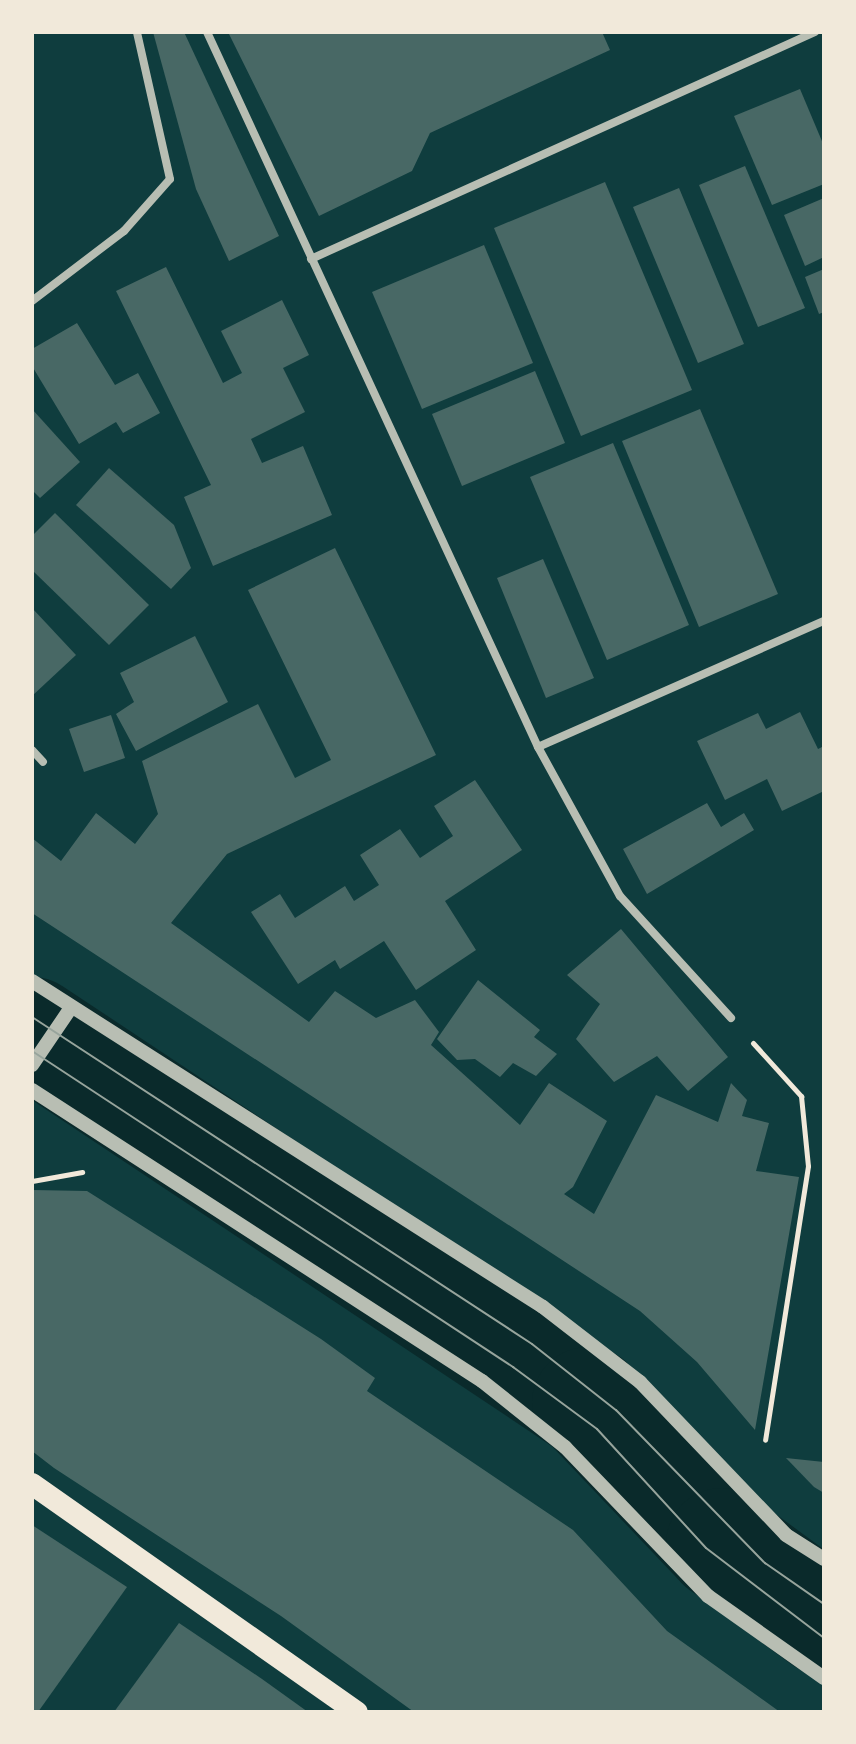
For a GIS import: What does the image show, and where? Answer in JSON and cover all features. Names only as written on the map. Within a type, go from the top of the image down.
[{"type":"highway","points":[[32,1484],[357,1712]]},
{"type":"street","points":[[32,301],[124,231],[170,179],[137,32]]},
{"type":"street","points":[[207,32],[538,747],[620,896],[731,1018]]},
{"type":"street","points":[[311,259],[815,32]]},
{"type":"street","points":[[538,747],[824,621]]},
{"type":"street","points":[[32,750],[43,762]]},
{"type":"street","points":[[32,981],[70,1009],[543,1307],[640,1382],[777,1526],[824,1559]]},
{"type":"street","points":[[32,1065],[70,1009]]},
{"type":"street","points":[[32,1090],[482,1381],[565,1447],[708,1596],[824,1678]]},
{"type":"path","points":[[731,1018],[801,1096],[808,1166],[765,1440]]},
{"type":"path","points":[[32,1181],[82,1172],[96,1181]]},
{"type":"building","points":[[153,32],[184,32],[279,236],[229,261],[196,189]]},
{"type":"building","points":[[228,32],[602,32],[610,50],[430,133],[412,171],[319,216]]},
{"type":"building","points":[[800,89],[824,146],[824,184],[772,205],[734,116]]},
{"type":"building","points":[[745,166],[805,308],[758,327],[699,185]]},
{"type":"building","points":[[605,182],[692,390],[581,436],[494,228]]},
{"type":"building","points":[[679,188],[744,344],[698,363],[633,207]]},
{"type":"building","points":[[824,198],[824,257],[805,266],[784,215]]},
{"type":"building","points":[[484,245],[533,363],[422,409],[372,292]]},
{"type":"building","points":[[166,267],[223,383],[242,373],[221,331],[282,300],[309,355],[283,368],[305,412],[251,439],[262,463],[303,446],[332,515],[213,566],[184,497],[211,485],[116,291]]},
{"type":"building","points":[[824,269],[824,312],[819,314],[805,277]]},
{"type":"building","points":[[77,323],[115,385],[138,373],[160,413],[123,433],[116,422],[79,444],[32,366],[32,349]]},
{"type":"building","points":[[535,371],[565,443],[462,486],[432,414]]},
{"type":"building","points":[[32,409],[80,462],[40,498],[32,490]]},
{"type":"building","points":[[700,409],[778,594],[699,627],[622,441]]},
{"type":"building","points":[[613,443],[689,625],[607,660],[530,477]]},
{"type":"building","points":[[109,468],[174,525],[191,568],[171,589],[76,505]]},
{"type":"building","points":[[55,513],[149,605],[109,645],[32,570],[32,536]]},
{"type":"building","points":[[335,548],[436,755],[227,854],[171,923],[309,1022],[335,991],[376,1018],[415,1000],[439,1032],[431,1045],[520,1125],[549,1083],[607,1121],[573,1187],[564,1194],[594,1214],[656,1095],[718,1122],[731,1083],[747,1100],[742,1116],[769,1123],[756,1171],[799,1177],[755,1430],[697,1362],[640,1311],[32,913],[32,838],[61,861],[96,813],[135,844],[158,814],[142,761],[258,704],[295,778],[331,760],[248,590]]},
{"type":"building","points":[[543,559],[594,678],[546,698],[497,578]]},
{"type":"building","points":[[32,608],[76,655],[32,696]]},
{"type":"building","points":[[195,636],[228,702],[136,751],[116,714],[134,702],[120,673]]},
{"type":"building","points":[[800,712],[818,749],[824,746],[824,791],[782,811],[767,779],[725,800],[697,741],[758,713],[766,729]]},
{"type":"building","points":[[111,715],[125,758],[84,772],[69,729]]},
{"type":"building","points":[[475,780],[522,850],[445,901],[476,950],[416,990],[384,941],[340,969],[335,960],[298,984],[251,912],[280,894],[295,918],[345,886],[354,901],[379,885],[360,855],[400,829],[420,858],[453,836],[434,806]]},
{"type":"building","points":[[707,803],[721,827],[744,813],[754,830],[647,894],[623,849]]},
{"type":"building","points":[[621,929],[728,1057],[688,1091],[657,1056],[614,1082],[576,1039],[600,1004],[567,975]]},
{"type":"building","points":[[478,980],[540,1030],[534,1037],[557,1054],[536,1076],[513,1063],[500,1077],[475,1059],[457,1060],[437,1039]]},
{"type":"building","points":[[32,1190],[87,1191],[321,1339],[375,1378],[367,1391],[573,1530],[667,1631],[780,1712],[414,1712],[281,1616],[54,1468],[32,1451]]},
{"type":"building","points":[[786,1458],[824,1462],[824,1493],[814,1487]]},
{"type":"building","points":[[32,1525],[127,1587],[38,1712],[32,1712]]},
{"type":"building","points":[[179,1623],[262,1679],[308,1712],[114,1712]]},
{"type":"waterway","points":[[32,1033],[588,1403],[722,1544],[824,1619]]},
{"type":"tram line","points":[[32,1017],[532,1344],[616,1410],[765,1563],[824,1604]]},
{"type":"tram line","points":[[32,1051],[513,1367],[597,1429],[706,1548],[824,1638]]}]
